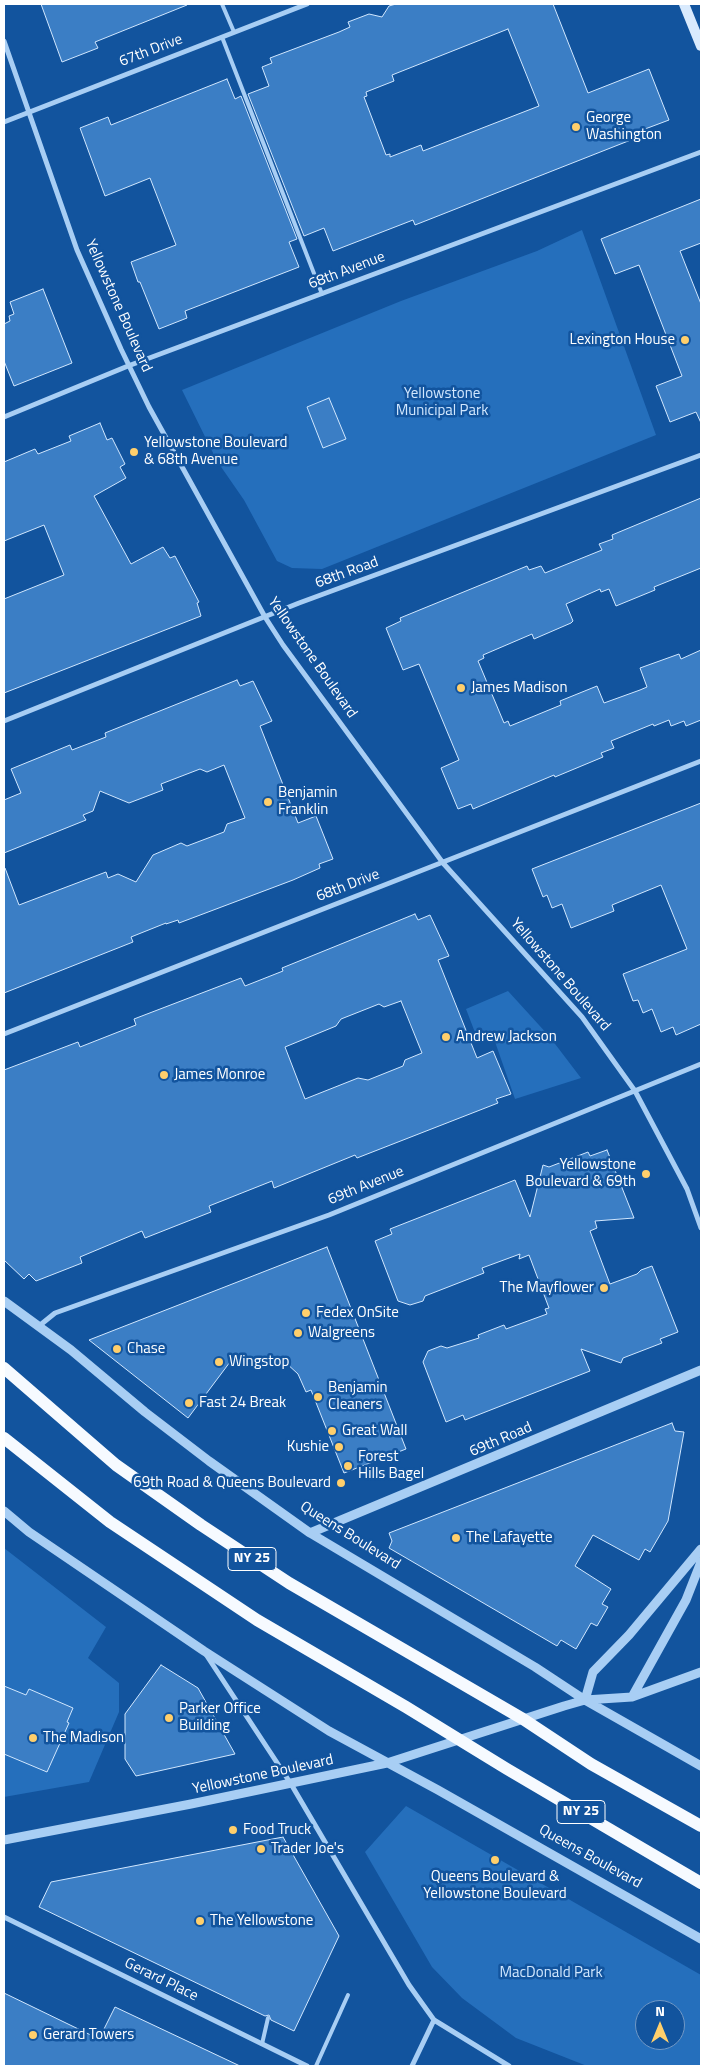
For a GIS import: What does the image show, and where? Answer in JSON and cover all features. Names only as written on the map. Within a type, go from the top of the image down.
[{"type":"main road","points":[[684,4],[701,46]]},
{"type":"main road","name":"NY 25","points":[[4,1368],[116,1465],[201,1526],[289,1583],[523,1719],[591,1764],[701,1826]]},
{"type":"main road","name":"NY 25","points":[[4,1438],[110,1522],[257,1620],[461,1740],[507,1770],[701,1883]]},
{"type":"street","name":"67th Drive","points":[[4,122],[306,4]]},
{"type":"street","name":"Yellowstone Boulevard","points":[[4,41],[76,250],[128,366],[264,617],[443,863],[582,1017],[635,1091],[688,1189],[701,1228]]},
{"type":"street","name":"68th Avenue","points":[[4,417],[128,366],[701,152]]},
{"type":"street","name":"68th Road","points":[[4,721],[264,617],[701,455]]},
{"type":"street","name":"68th Drive","points":[[4,1034],[701,761]]},
{"type":"street","name":"69th Avenue","points":[[39,1326],[55,1313],[329,1215],[701,1064]]},
{"type":"street","name":"Queens Boulevard","points":[[4,1301],[71,1350],[152,1418],[310,1533],[535,1667],[584,1700],[701,1766]]},
{"type":"street","name":"69th Road","points":[[310,1533],[701,1370]]},
{"type":"street","name":"Queens Boulevard","points":[[4,1511],[29,1532],[204,1651],[329,1731],[438,1790],[701,1939]]},
{"type":"street","points":[[584,1700],[593,1672],[630,1635],[701,1549]]},
{"type":"street","points":[[632,1697],[686,1600],[701,1562]]},
{"type":"street","name":"Queens Boulevard","points":[[204,1651],[291,1784],[405,1977],[434,2020],[509,2066]]},
{"type":"street","name":"Yellowstone Boulevard","points":[[4,1840],[291,1784],[387,1763],[584,1700],[632,1697],[701,1672]]},
{"type":"street","name":"Gerard Place","points":[[4,1917],[307,2066]]},
{"type":"street","points":[[412,2066],[434,2020]]},
{"type":"lane","points":[[222,4],[234,32]]},
{"type":"lane","points":[[222,37],[322,294]]},
{"type":"lane","points":[[316,2066],[348,1995]]},
{"type":"lane","points":[[262,2044],[268,2018]]},
{"type":"green space","name":"Yellowstone Municipal Park","points":[[582,230],[656,435],[322,569],[292,568],[277,561],[244,500],[217,461],[182,390],[401,301],[537,251]]},
{"type":"green space","points":[[508,991],[549,1036],[581,1078],[515,1099],[493,1036],[479,1043],[466,1009]]},
{"type":"green space","points":[[4,1548],[106,1627],[88,1658],[119,1683],[119,1712],[89,1782],[4,1797]]},
{"type":"green space","name":"MacDonald Park","points":[[406,1806],[701,1975],[701,2066],[587,2066],[516,2038],[462,1998],[432,1967],[365,1852]]},
{"type":"building","points":[[41,4],[187,5],[95,42],[98,48],[62,62]]},
{"type":"building","name":"George Washington","points":[[396,4],[553,4],[588,93],[649,69],[669,120],[645,129],[646,134],[415,225],[413,220],[333,251],[324,228],[304,236],[248,94],[269,86],[262,67],[272,63],[270,58],[339,32],[350,27],[348,22],[369,14],[382,17],[389,6]],"holes":[[[508,29],[539,106],[423,151],[421,145],[390,157],[390,154],[386,155],[364,97],[367,96],[366,92],[394,81],[392,75]]]},
{"type":"building","points":[[227,79],[235,99],[241,96],[297,239],[289,242],[299,267],[185,311],[187,318],[159,329],[131,262],[176,245],[150,178],[105,196],[80,128],[108,117],[111,125]]},
{"type":"building","name":"Lexington House","points":[[701,199],[701,243],[680,251],[701,304],[701,423],[696,412],[670,422],[656,386],[682,376],[639,265],[615,274],[601,239]]},
{"type":"building","points":[[43,289],[72,363],[14,386],[4,361],[4,324],[10,321],[9,316],[14,314],[10,302]]},
{"type":"building","points":[[329,398],[346,439],[323,448],[307,407]]},
{"type":"building","points":[[100,423],[107,440],[112,438],[125,464],[120,467],[126,478],[94,496],[131,564],[163,547],[170,558],[175,556],[199,602],[197,603],[201,616],[4,693],[4,599],[64,575],[44,525],[4,541],[4,462],[35,449],[38,454],[71,441],[69,436]]},
{"type":"building","name":"James Madison","points":[[701,498],[701,568],[654,587],[655,590],[616,606],[609,589],[601,592],[600,589],[566,604],[573,621],[571,623],[534,639],[532,634],[483,655],[484,658],[478,661],[504,723],[508,721],[510,726],[561,705],[560,701],[597,686],[604,703],[640,690],[647,687],[640,668],[679,654],[681,659],[701,650],[701,720],[686,726],[684,721],[671,726],[669,720],[654,726],[653,724],[611,741],[614,748],[601,753],[603,757],[473,809],[471,804],[458,809],[441,768],[459,760],[419,664],[403,670],[386,628],[401,621],[400,618],[527,566],[529,570],[541,566],[545,573],[602,550],[599,544],[613,539],[612,535]]},
{"type":"building","points":[[237,680],[240,686],[253,681],[272,721],[260,726],[298,823],[316,816],[333,859],[319,864],[320,868],[293,880],[179,923],[178,920],[166,923],[131,937],[133,942],[4,993],[4,868],[19,905],[106,872],[108,878],[118,874],[136,882],[153,855],[181,843],[187,846],[224,832],[227,824],[245,818],[224,765],[207,772],[200,769],[161,784],[163,790],[129,803],[100,791],[93,811],[83,815],[86,820],[4,853],[4,800],[21,793],[11,769],[70,745],[72,750],[106,737],[105,733]]},
{"type":"building","points":[[701,803],[701,1024],[676,1035],[673,1027],[661,1032],[652,1009],[643,1013],[638,1000],[633,1001],[623,974],[687,949],[661,885],[612,905],[614,911],[571,928],[562,904],[552,908],[547,895],[543,897],[532,869]]},
{"type":"building","points":[[415,914],[418,920],[430,915],[449,956],[438,960],[477,1058],[493,1051],[511,1094],[496,1099],[498,1103],[357,1158],[355,1155],[274,1188],[272,1181],[209,1206],[211,1212],[145,1238],[142,1231],[80,1257],[82,1263],[36,1281],[29,1274],[24,1279],[4,1260],[4,1070],[78,1042],[80,1047],[136,1025],[134,1019],[241,978],[245,986],[283,971],[282,968]],"holes":[[[401,1001],[422,1053],[405,1060],[403,1066],[368,1080],[358,1078],[305,1099],[285,1047],[336,1026],[341,1019],[379,1004],[384,1007]]]},
{"type":"building","name":"The Mayflower","points":[[607,1150],[634,1218],[595,1221],[597,1228],[590,1231],[610,1284],[652,1266],[678,1332],[660,1339],[662,1343],[623,1358],[621,1363],[581,1349],[590,1371],[465,1420],[463,1415],[446,1422],[423,1362],[428,1351],[441,1346],[447,1348],[479,1338],[478,1335],[504,1325],[506,1329],[547,1314],[545,1309],[549,1308],[529,1255],[519,1259],[520,1254],[482,1268],[484,1273],[425,1296],[423,1301],[410,1305],[398,1301],[375,1241],[392,1234],[390,1229],[515,1180],[530,1217],[543,1165],[549,1167],[588,1152],[590,1156]]},
{"type":"building","points":[[327,1247],[406,1449],[344,1473],[311,1390],[306,1392],[298,1374],[285,1362],[265,1357],[254,1359],[241,1365],[236,1354],[188,1418],[89,1340]]},
{"type":"building","name":"The Lafayette","points":[[672,1423],[675,1431],[684,1432],[668,1521],[650,1552],[645,1549],[639,1560],[593,1535],[575,1566],[611,1589],[602,1604],[608,1607],[597,1626],[591,1623],[576,1649],[561,1640],[557,1646],[389,1548],[392,1541],[389,1533]]},
{"type":"building","name":"Parker Office Building","points":[[161,1665],[198,1688],[235,1754],[136,1776],[125,1759],[125,1714]]},
{"type":"building","name":"The Madison","points":[[4,1686],[26,1695],[29,1689],[73,1708],[67,1722],[69,1723],[47,1772],[4,1754]]},
{"type":"building","name":"The Yellowstone","points":[[283,1837],[339,1936],[294,2031],[271,2020],[269,2015],[265,2016],[39,1907],[51,1882]]},
{"type":"building","points":[[4,1993],[99,2039],[115,2007],[240,2066],[4,2066]]},
{"type":"place","name":"George Washington","points":[[576,127]]},
{"type":"place","name":"Lexington House","points":[[685,340]]},
{"type":"place","name":"Yellowstone Boulevard & 68th Avenue","points":[[134,452]]},
{"type":"place","name":"James Madison","points":[[461,688]]},
{"type":"place","name":"Benjamin Franklin","points":[[268,802]]},
{"type":"place","name":"Andrew Jackson","points":[[446,1037]]},
{"type":"place","name":"James Monroe","points":[[164,1075]]},
{"type":"place","name":"Yellowstone Boulevard & 69th","points":[[646,1174]]},
{"type":"place","name":"The Mayflower","points":[[604,1288]]},
{"type":"place","name":"Fedex OnSite","points":[[306,1313]]},
{"type":"place","name":"Walgreens","points":[[298,1333]]},
{"type":"place","name":"Chase","points":[[117,1349]]},
{"type":"place","name":"Wingstop","points":[[219,1362]]},
{"type":"place","name":"Benjamin Cleaners","points":[[318,1397]]},
{"type":"place","name":"Fast 24 Break","points":[[189,1403]]},
{"type":"place","name":"Great Wall","points":[[332,1431]]},
{"type":"place","name":"Kushie","points":[[339,1447]]},
{"type":"place","name":"Forest Hills Bagel","points":[[348,1466]]},
{"type":"place","name":"69th Road & Queens Boulevard","points":[[341,1483]]},
{"type":"place","name":"The Lafayette","points":[[456,1538]]},
{"type":"place","name":"Parker Office Building","points":[[169,1718]]},
{"type":"place","name":"The Madison","points":[[33,1738]]},
{"type":"place","name":"Food Truck","points":[[233,1830]]},
{"type":"place","name":"Trader Joe's","points":[[261,1849]]},
{"type":"place","name":"Queens Boulevard & Yellowstone Boulevard","points":[[495,1860]]},
{"type":"place","name":"The Yellowstone","points":[[200,1921]]},
{"type":"place","name":"Gerard Towers","points":[[33,2035]]}]
